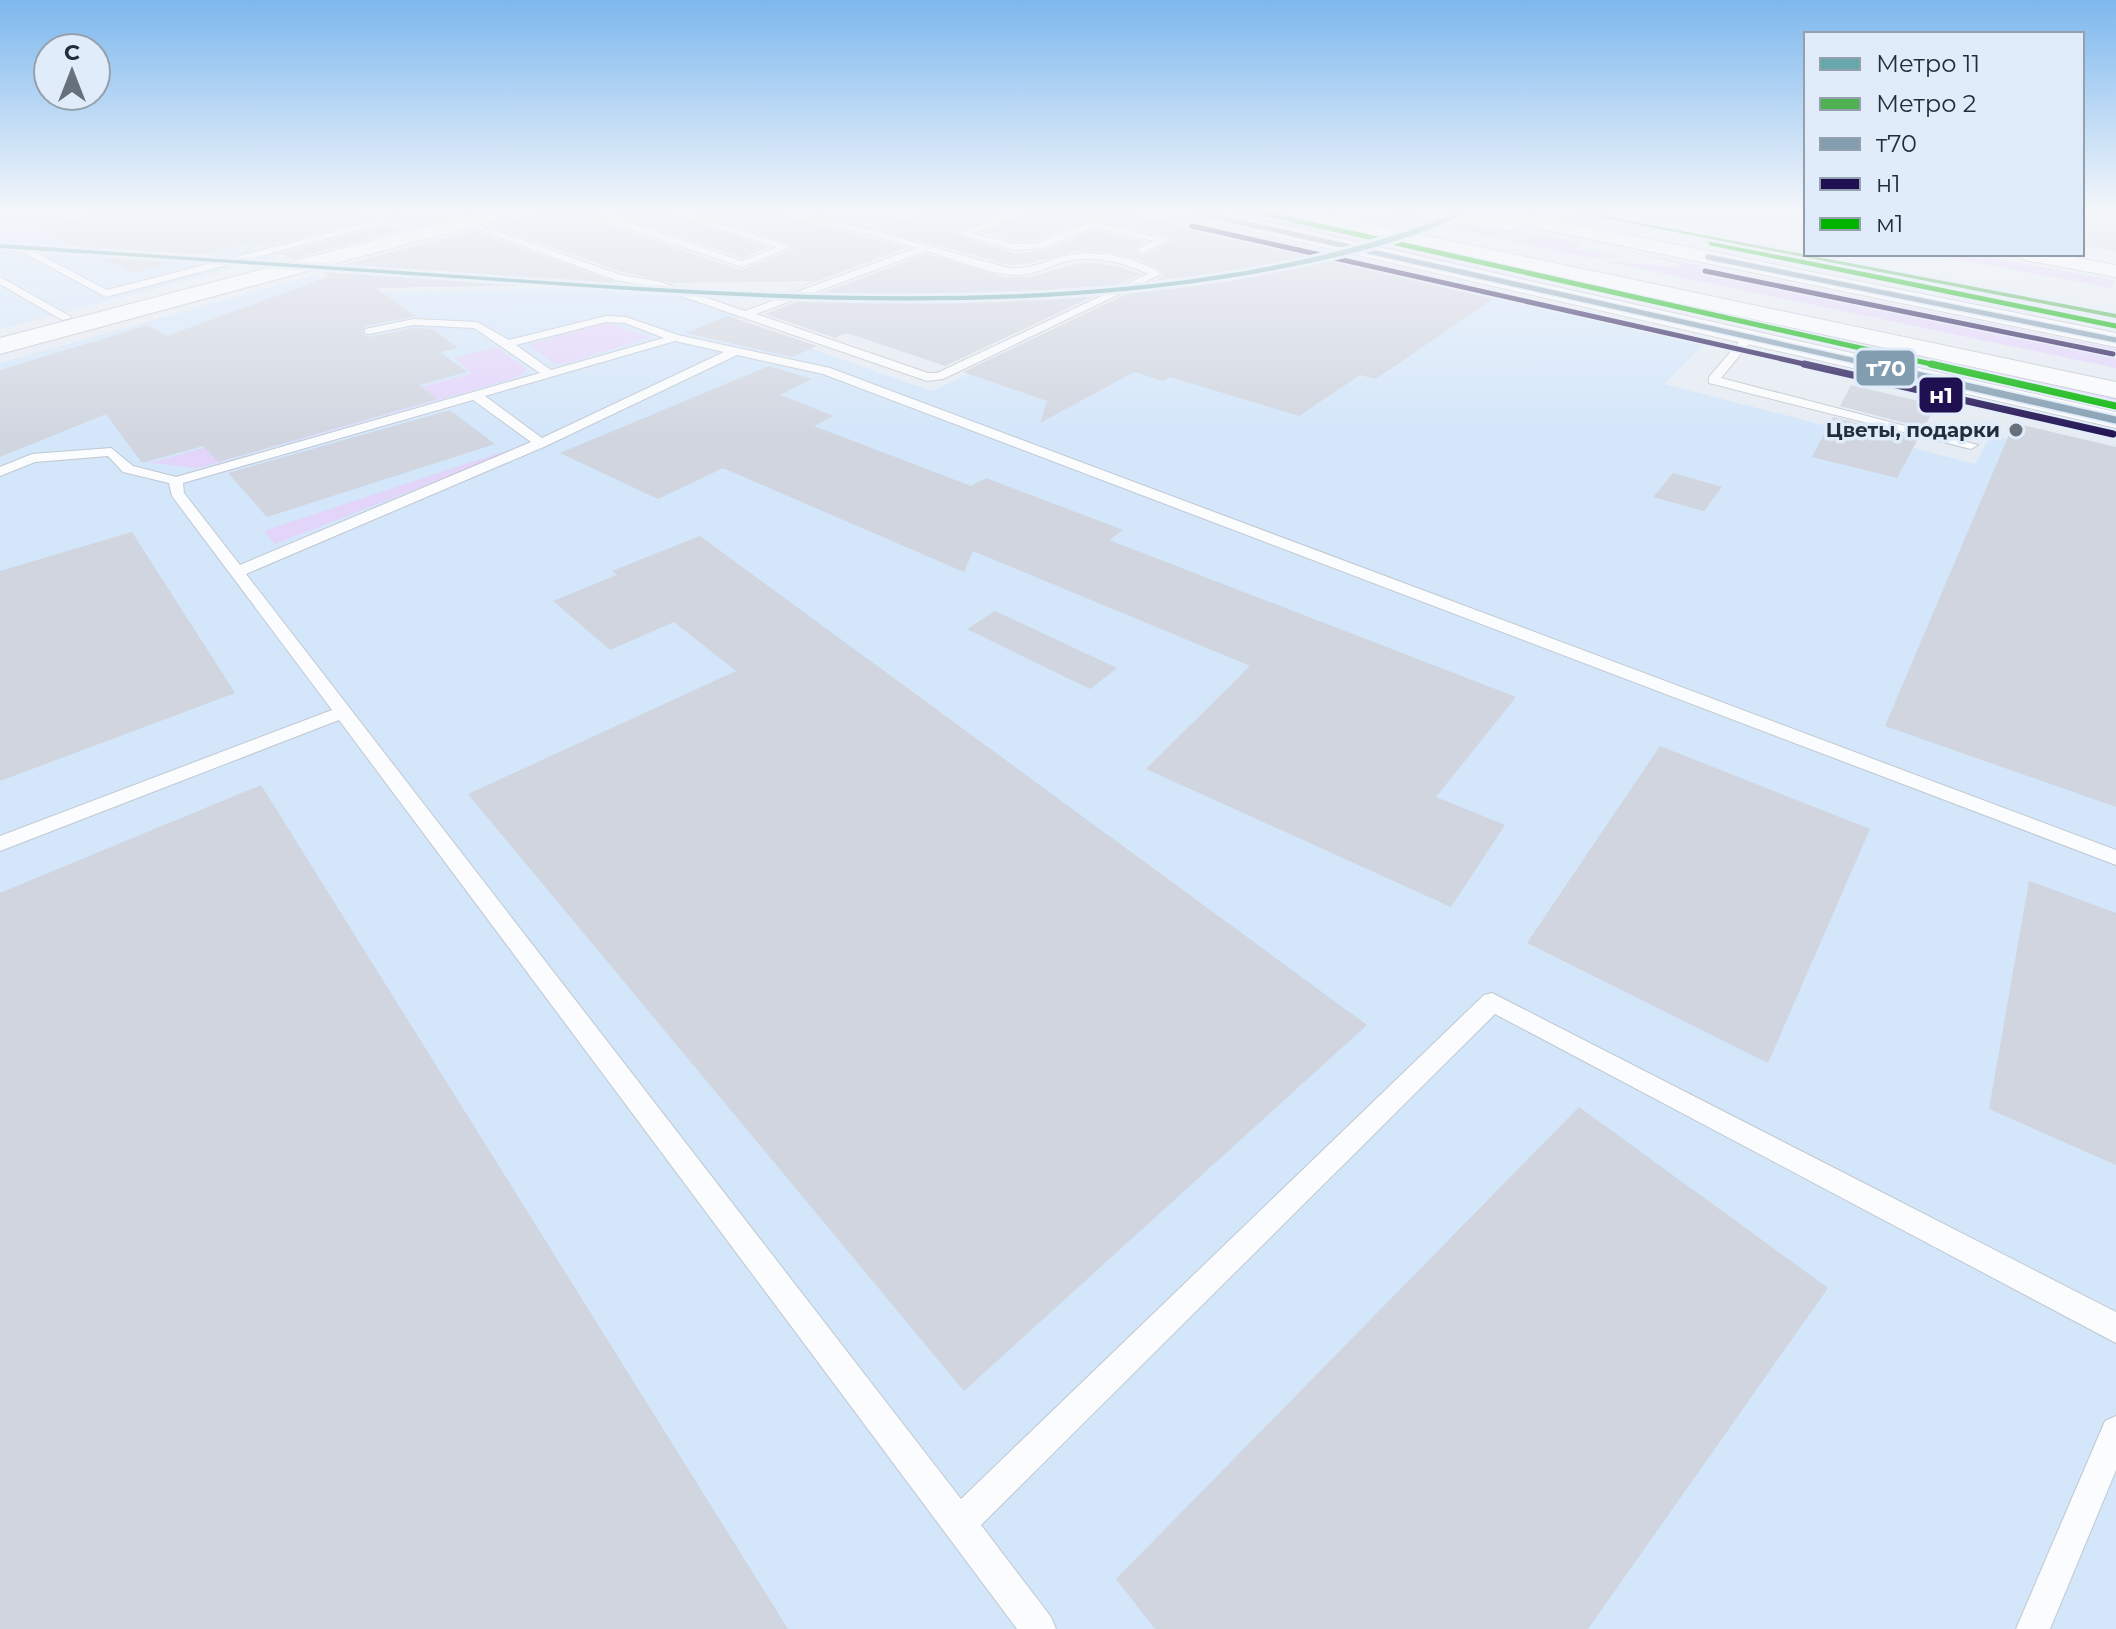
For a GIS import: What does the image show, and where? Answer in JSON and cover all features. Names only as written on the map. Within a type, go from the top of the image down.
[{"type":"main road","points":[[0,335],[184,288]]},
{"type":"main road","points":[[0,346],[229,288]]},
{"type":"main road","points":[[1532,288],[2116,420]]},
{"type":"main road","points":[[1587,288],[2001,394]]},
{"type":"main road","points":[[1641,288],[2116,390]]},
{"type":"main road","points":[[1708,288],[2116,374]]},
{"type":"main road","points":[[1859,288],[2116,340]]},
{"type":"lane","points":[[15,288],[66,318]]},
{"type":"lane","points":[[95,288],[106,294],[129,288]]},
{"type":"lane","points":[[661,288],[916,375],[939,376],[1126,288]]},
{"type":"lane","points":[[804,288],[811,290]]},
{"type":"lane","points":[[744,315],[816,288]]},
{"type":"lane","points":[[0,299],[24,293]]},
{"type":"lane","points":[[507,344],[606,319],[626,320],[675,338],[826,371],[2116,858]]},
{"type":"lane","points":[[369,331],[414,322],[477,325],[549,374]]},
{"type":"lane","points":[[815,340],[839,330]]},
{"type":"lane","points":[[1749,337],[1713,380],[1971,445]]},
{"type":"lane","points":[[0,472],[32,458],[111,452],[128,469],[176,481],[675,338]]},
{"type":"lane","points":[[237,572],[541,443],[734,352]]},
{"type":"lane","points":[[475,395],[541,443]]},
{"type":"lane","points":[[176,481],[177,493],[1039,1629]]},
{"type":"lane","points":[[0,844],[343,712]]},
{"type":"lane","points":[[959,1524],[1492,1002],[2116,1328]]},
{"type":"lane","points":[[2033,1629],[2116,1432]]},
{"type":"shaded area","points":[[0,288],[156,288],[0,329]]},
{"type":"shaded area","points":[[267,288],[346,288],[358,292],[606,288],[672,293],[741,316],[733,321],[932,391],[1147,288],[1489,288],[1710,339],[1664,384],[1975,464],[1991,435],[2116,465],[2116,1629],[0,1629],[0,363]]},
{"type":"shaded area","points":[[1554,288],[1566,288],[1719,325]]},
{"type":"shaded area","points":[[1602,288],[2116,399],[2116,407]]},
{"type":"shaded area","points":[[1733,288],[1812,288],[2116,349],[2116,368]]},
{"type":"shaded area","points":[[612,324],[650,337],[564,364],[555,364],[530,346],[534,343]]},
{"type":"shaded area","points":[[496,347],[526,372],[512,379],[198,468],[150,463],[473,373],[454,358]]},
{"type":"shaded area","points":[[502,452],[505,454],[275,544],[264,531]]},
{"type":"building","points":[[297,288],[376,288],[415,316],[364,326],[363,335],[370,337],[414,328],[433,329],[458,348],[440,352],[467,372],[419,385],[437,399],[218,462],[203,446],[142,463],[106,414],[0,457],[0,370],[148,325],[167,336]]},
{"type":"building","points":[[835,288],[1111,288],[945,366],[847,333],[835,338],[765,314]]},
{"type":"building","points":[[1139,288],[1446,288],[1493,299],[1376,379],[1360,375],[1299,416],[1170,377],[1163,381],[1134,372],[1040,423],[1047,401],[963,372]]},
{"type":"building","points":[[728,316],[817,346],[792,357],[686,333]]},
{"type":"building","points":[[769,366],[812,379],[780,395],[834,416],[814,426],[971,486],[986,478],[1123,530],[1109,540],[1516,697],[1436,797],[1505,825],[1451,907],[1146,769],[1250,666],[973,551],[964,572],[723,468],[658,499],[560,453]]},
{"type":"building","points":[[1851,385],[1936,405],[1924,428],[1840,406]]},
{"type":"building","points":[[450,410],[495,444],[267,517],[228,473]]},
{"type":"building","points":[[1833,417],[1918,439],[1897,478],[1812,457]]},
{"type":"building","points":[[2014,423],[2116,447],[2116,807],[1885,726]]},
{"type":"building","points":[[1673,473],[1722,487],[1704,511],[1653,497]]},
{"type":"building","points":[[132,532],[235,693],[0,781],[0,571]]},
{"type":"building","points":[[700,536],[1367,1025],[964,1391],[468,794],[736,671],[674,622],[610,650],[553,601],[617,575],[612,571]]},
{"type":"building","points":[[995,611],[1117,668],[1090,689],[967,629]]},
{"type":"building","points":[[1660,746],[1870,829],[1768,1063],[1527,943]]},
{"type":"building","points":[[261,785],[788,1629],[0,1629],[0,893]]},
{"type":"building","points":[[2029,881],[2116,913],[2116,1165],[1989,1109]]},
{"type":"building","points":[[1579,1107],[1828,1288],[1588,1629],[1155,1629],[1116,1579]]},
{"type":"metro line","name":"11","points":[[633,288],[852,298],[1003,297],[1133,288]]},
{"type":"metro line","name":"2","points":[[1971,288],[2116,316]]},
{"type":"transit line","name":"н1","points":[[1467,288],[2113,434]]},
{"type":"transit line","name":"т70","points":[[1532,288],[2116,420]]},
{"type":"transit line","name":"м1","points":[[1594,288],[2116,406]]},
{"type":"transit line","name":"н1","points":[[1789,288],[2113,354]]},
{"type":"transit line","name":"т70","points":[[1860,288],[2116,340]]},
{"type":"transit line","name":"м1","points":[[1931,288],[2116,326]]},
{"type":"place","name":"Цветы, подарки","points":[[2016,430]]}]
